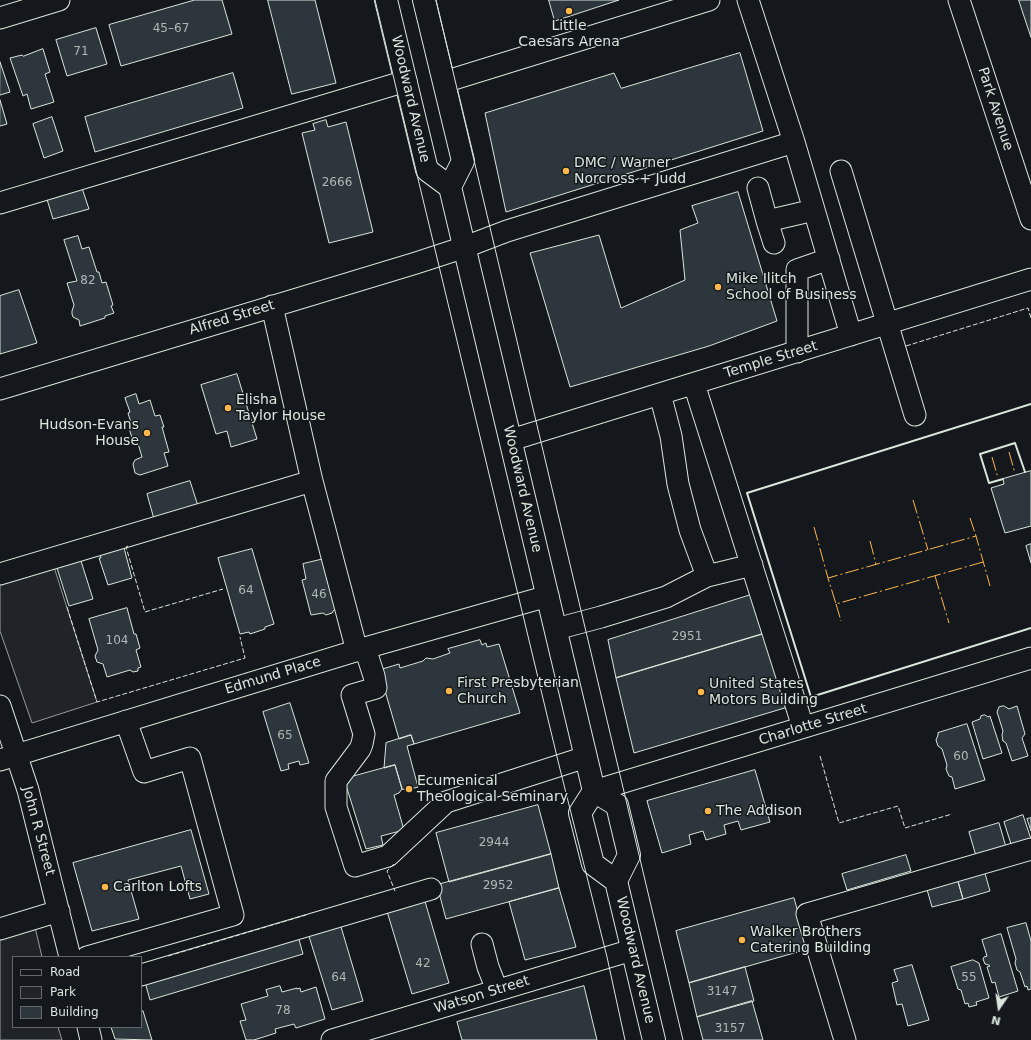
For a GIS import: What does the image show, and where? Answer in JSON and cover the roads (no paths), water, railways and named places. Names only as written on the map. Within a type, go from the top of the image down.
[{"type":"main road","name":"Woodward Avenue","points":[[386,0],[427,170],[450,187],[594,791],[617,805],[629,855],[616,881],[654,1040]]},
{"type":"main road","points":[[424,0],[463,161],[450,187]]},
{"type":"main road","name":"Woodward Avenue","points":[[594,791],[580,813],[593,864],[616,881]]},
{"type":"street","points":[[0,18],[59,0]]},
{"type":"street","points":[[444,82],[709,0]]},
{"type":"street","points":[[748,0],[794,142],[851,335]]},
{"type":"street","name":"Park Avenue","points":[[959,0],[1031,218]]},
{"type":"street","points":[[0,203],[406,81]]},
{"type":"street","name":"Alfred Street","points":[[0,389],[465,247],[514,229],[794,142]]},
{"type":"street","points":[[841,171],[915,415]]},
{"type":"street","points":[[758,188],[774,243]]},
{"type":"street","points":[[767,221],[814,210]]},
{"type":"street","points":[[797,352],[797,270],[829,259]]},
{"type":"street","name":"Temple Street","points":[[511,440],[1031,279]]},
{"type":"street","points":[[272,306],[312,481],[361,650],[374,676],[376,688],[352,695],[364,734],[364,739],[360,749],[336,781],[336,807],[355,866],[388,856],[446,802],[586,757]]},
{"type":"street","points":[[694,384],[803,727]]},
{"type":"street","points":[[660,394],[670,436],[680,491],[690,530],[707,576]]},
{"type":"street","points":[[0,574],[312,481]]},
{"type":"street","points":[[556,629],[666,597],[707,576],[752,565]]},
{"type":"street","name":"Edmund Place","points":[[8,757],[361,650],[548,596]]},
{"type":"street","name":"Charlotte Street","points":[[594,791],[1031,658]]},
{"type":"street","name":"John R Street","points":[[0,706],[8,757],[28,790],[70,956]]},
{"type":"street","points":[[90,956],[234,915],[190,758],[144,772],[126,721]]},
{"type":"street","points":[[845,1040],[807,914],[1031,849]]},
{"type":"street","points":[[142,975],[431,889]]},
{"type":"street","points":[[0,929],[59,911]]},
{"type":"street","points":[[482,944],[488,967],[497,990]]},
{"type":"street","name":"Watson Street","points":[[332,1040],[632,950]]},
{"type":"street","points":[[88,1028],[91,1040]]},
{"type":"tram line","points":[[375,0],[559,765],[607,957],[625,1040]]},
{"type":"tram line","points":[[436,0],[683,1040]]},
{"type":"place","name":"Little Caesars Arena","points":[[569,11]]},
{"type":"place","name":"DMC / Warner Norcross + Judd","points":[[566,171]]},
{"type":"place","name":"Mike Ilitch School of Business","points":[[718,287]]},
{"type":"place","name":"Elisha Taylor House","points":[[228,408]]},
{"type":"place","name":"Hudson-Evans House","points":[[147,433]]},
{"type":"place","name":"First Presbyterian Church","points":[[449,691]]},
{"type":"place","name":"United States Motors Building","points":[[701,692]]},
{"type":"place","name":"Ecumenical Theological Seminary","points":[[409,789]]},
{"type":"place","name":"The Addison","points":[[708,811]]},
{"type":"place","name":"Carlton Lofts","points":[[105,887]]},
{"type":"place","name":"Walker Brothers Catering Building","points":[[742,940]]}]
